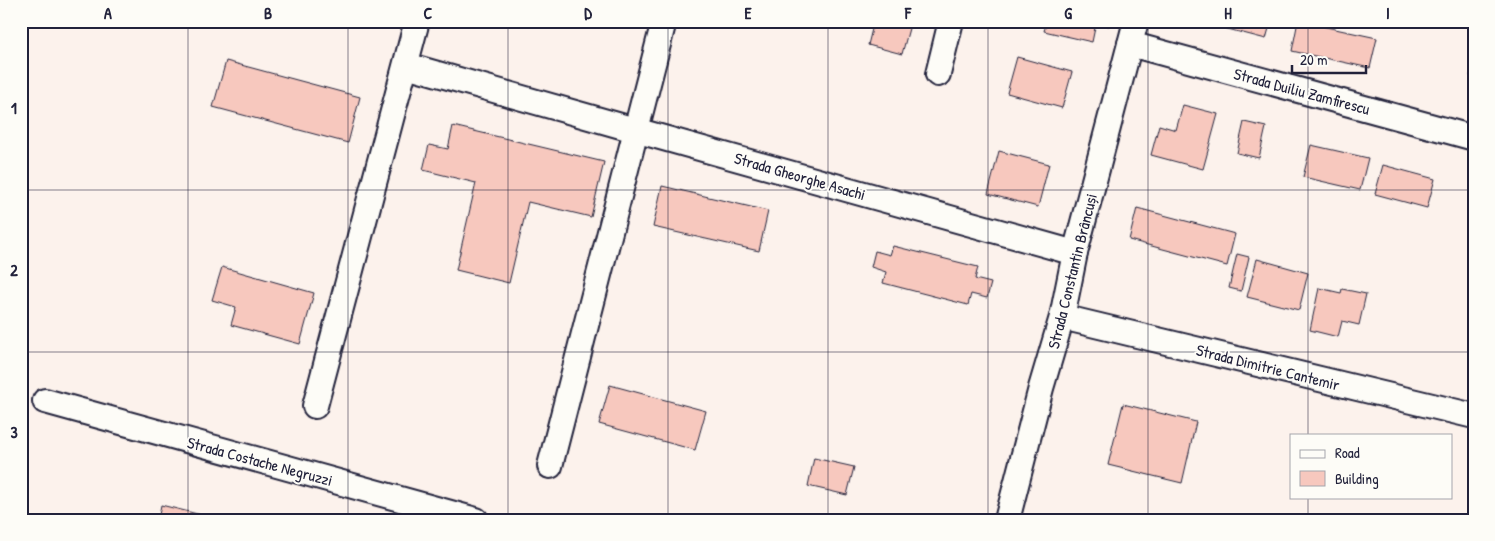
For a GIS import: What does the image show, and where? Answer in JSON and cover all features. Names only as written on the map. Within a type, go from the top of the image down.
[{"type":"street","points":[[315,406],[417,21]]},
{"type":"street","points":[[550,466],[664,21]]},
{"type":"street","points":[[938,74],[952,21]]},
{"type":"street","name":"Strada Constantin Brâncuși","points":[[1007,520],[1041,388],[1062,317],[1075,253],[1136,21]]},
{"type":"street","name":"Strada Duiliu Zamfirescu","points":[[1130,44],[1474,138]]},
{"type":"street","name":"Strada Gheorghe Asachi","points":[[406,65],[1075,253]]},
{"type":"street","name":"Strada Dimitrie Cantemir","points":[[1062,317],[1474,416]]},
{"type":"street","name":"Strada Costache Negruzzi","points":[[45,401],[476,520]]},
{"type":"building","points":[[874,21],[911,21],[902,54],[868,45]]},
{"type":"building","points":[[1047,21],[1110,21],[1109,26],[1096,23],[1092,42],[1044,31]]},
{"type":"building","points":[[1197,21],[1271,21],[1266,39]]},
{"type":"building","points":[[1298,21],[1377,38],[1370,68],[1292,51]]},
{"type":"building","points":[[1017,57],[1072,72],[1062,108],[1007,93]]},
{"type":"building","points":[[1474,59],[1474,77],[1470,76]]},
{"type":"building","points":[[226,61],[360,97],[348,143],[213,107]]},
{"type":"building","points":[[1183,105],[1218,114],[1203,169],[1151,155],[1159,125],[1176,130]]},
{"type":"building","points":[[1244,122],[1266,127],[1259,158],[1237,153]]},
{"type":"building","points":[[453,126],[604,162],[591,217],[528,202],[509,283],[456,270],[476,183],[423,170],[429,145],[448,149]]},
{"type":"building","points":[[1311,145],[1368,158],[1360,190],[1303,177]]},
{"type":"building","points":[[999,151],[1049,164],[1038,207],[988,194]]},
{"type":"building","points":[[1383,165],[1435,179],[1427,208],[1375,194]]},
{"type":"building","points":[[662,186],[768,211],[759,251],[653,227]]},
{"type":"building","points":[[1137,208],[1235,234],[1227,266],[1129,240]]},
{"type":"building","points":[[893,246],[978,267],[975,279],[991,283],[987,298],[971,294],[968,305],[883,283],[886,272],[871,267],[875,251],[890,255]]},
{"type":"building","points":[[1237,254],[1249,257],[1241,291],[1229,288]]},
{"type":"building","points":[[1257,259],[1308,273],[1299,310],[1247,297]]},
{"type":"building","points":[[222,267],[314,293],[300,344],[231,325],[236,307],[212,300]]},
{"type":"building","points":[[1319,288],[1341,293],[1342,289],[1366,294],[1359,325],[1342,321],[1338,337],[1310,330]]},
{"type":"building","points":[[610,385],[706,411],[695,450],[599,424]]},
{"type":"building","points":[[1123,404],[1196,422],[1182,483],[1108,465]]},
{"type":"building","points":[[814,458],[854,467],[847,495],[808,486]]},
{"type":"building","points":[[161,505],[222,520],[158,520]]}]
